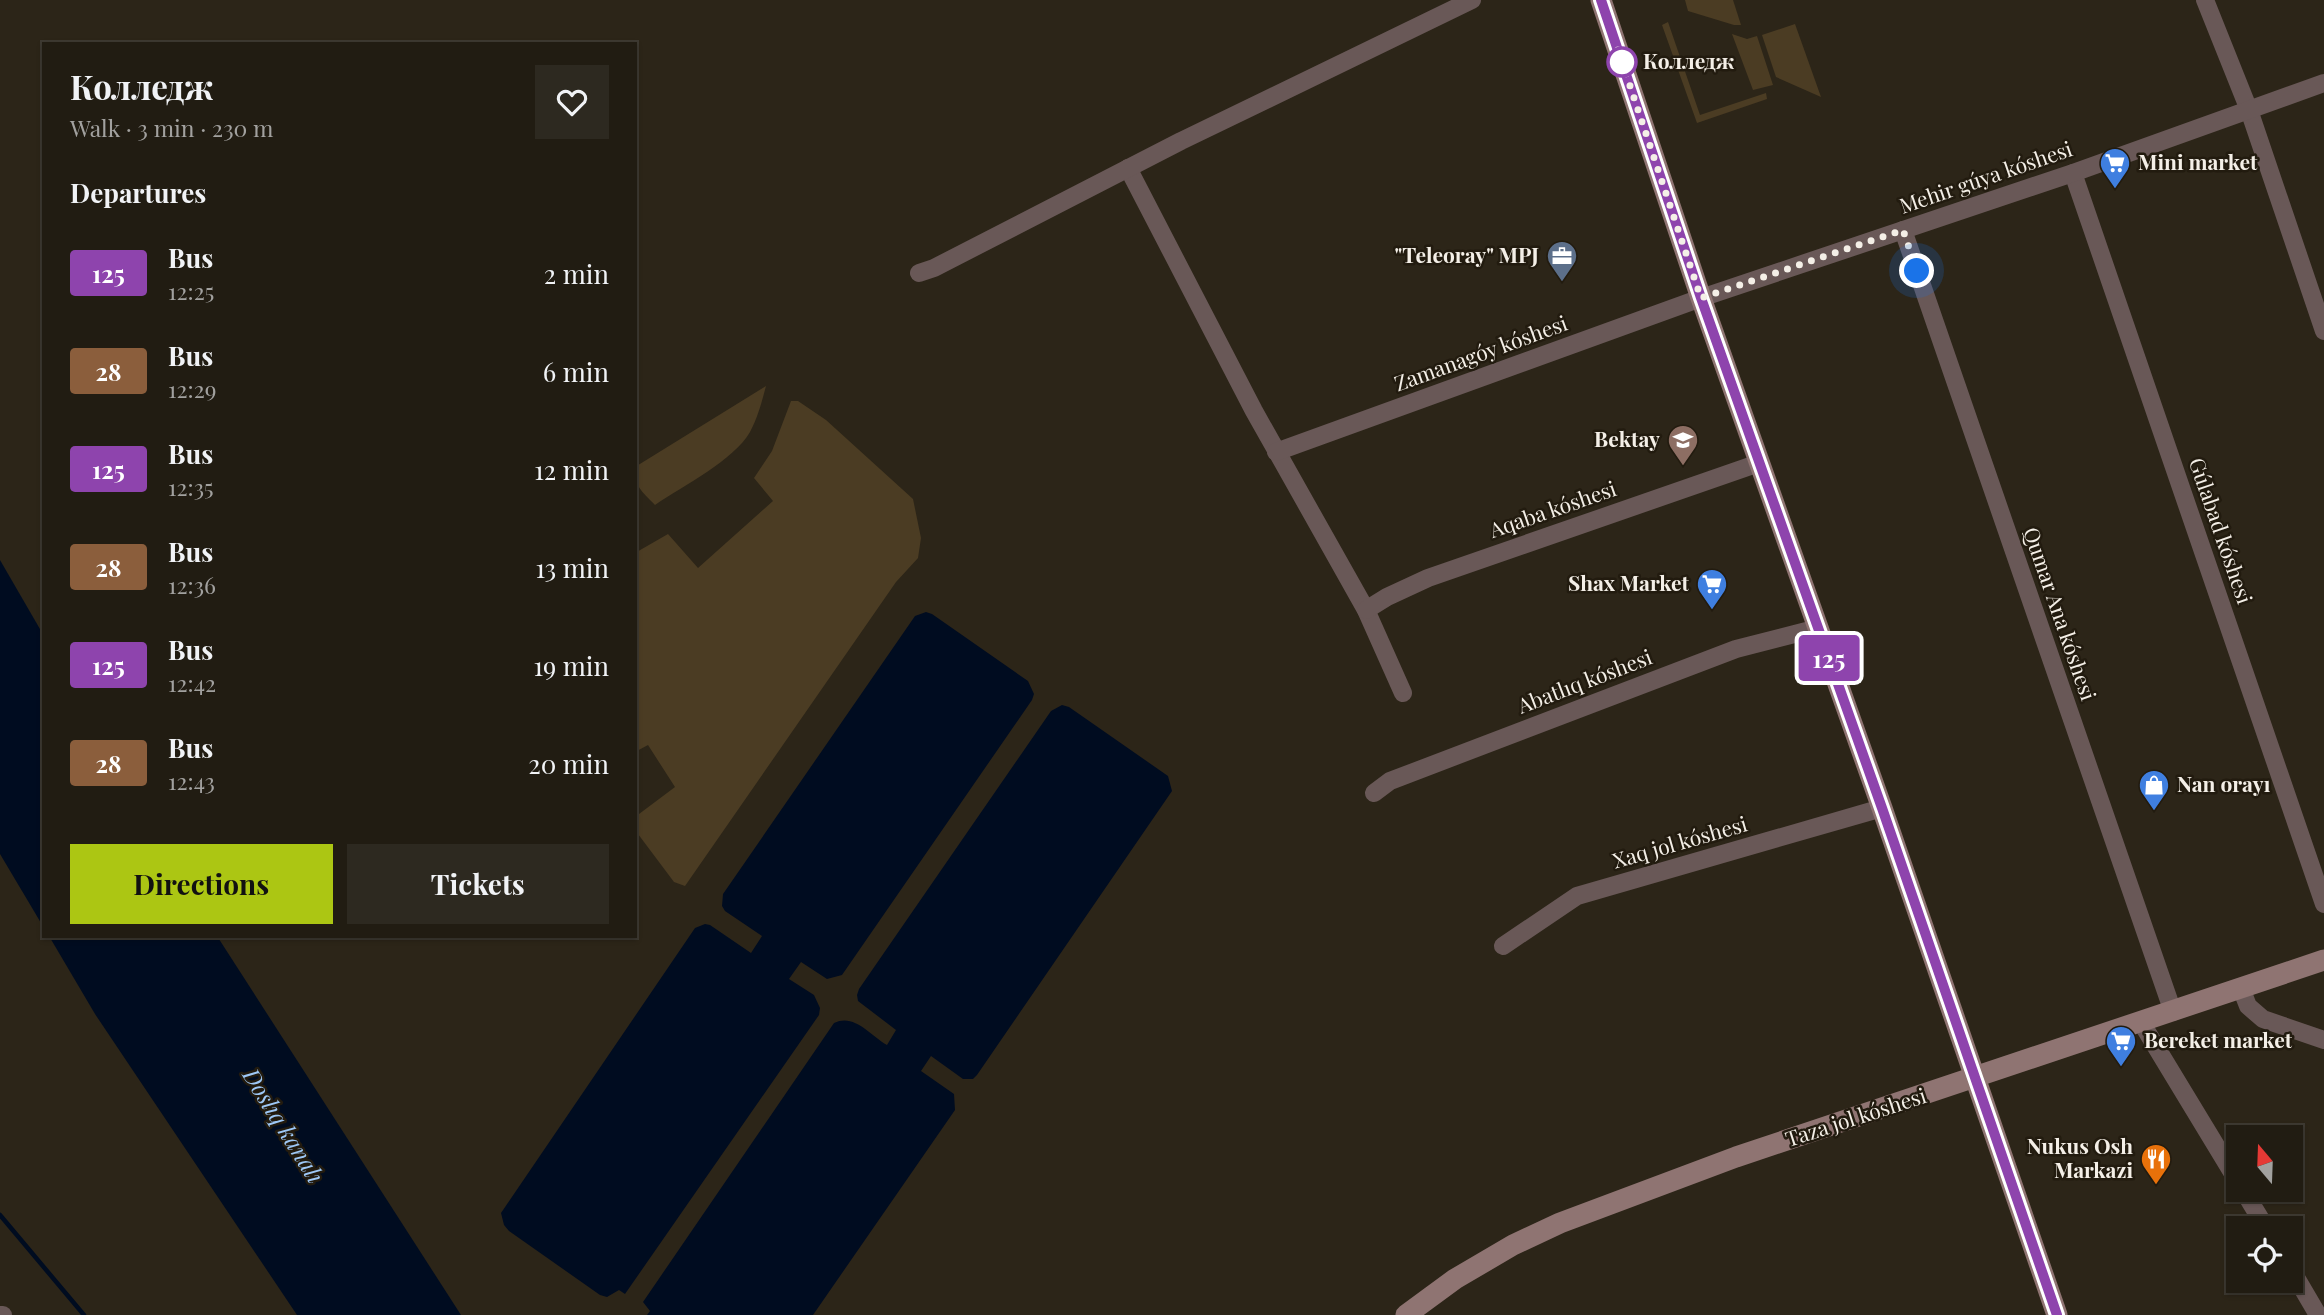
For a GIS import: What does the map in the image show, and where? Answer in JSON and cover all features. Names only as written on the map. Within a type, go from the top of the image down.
[{"type":"main road","points":[[1601,0],[1701,298],[1882,808],[2052,1311]]},
{"type":"main road","name":"Taza jol kóshesi","points":[[1406,1315],[1455,1279],[1513,1245],[1560,1223],[1736,1157],[2324,960]]},
{"type":"street","points":[[919,273],[941,265],[1128,168],[1472,0]]},
{"type":"street","points":[[2205,0],[2249,110],[2324,331]]},
{"type":"street","name":"Mehir gúyа kóshesi","points":[[1701,298],[2073,173],[2324,83]]},
{"type":"street","points":[[1128,168],[1276,452],[1366,610],[1403,693]]},
{"type":"street","name":"Gúlabad kóshesi","points":[[2073,173],[2324,904]]},
{"type":"street","name":"Qumar Ana kóshesi","points":[[1903,230],[2173,1012]]},
{"type":"street","name":"Zamanagóy kóshesi","points":[[1276,452],[1701,298]]},
{"type":"street","name":"Aqaba kóshesi","points":[[1366,610],[1428,578],[1759,463]]},
{"type":"street","name":"Abatlıq kóshesi","points":[[1374,793],[1400,778],[1736,649],[1818,628]]},
{"type":"street","name":"Xaq jol kóshesi","points":[[1503,946],[1577,896],[1882,808]]},
{"type":"street","points":[[2241,988],[2248,1006],[2263,1019],[2324,1040]]},
{"type":"street","points":[[2141,1022],[2226,1162]]},
{"type":"street","points":[[2303,1289],[2318,1315]]},
{"type":"shaded area","points":[[1685,0],[1733,0],[1741,25],[1688,11]]},
{"type":"shaded area","points":[[1668,22],[1700,115],[1766,93],[1767,99],[1697,123],[1662,25]]},
{"type":"shaded area","points":[[1795,24],[1821,97],[1776,77],[1762,35]]},
{"type":"shaded area","points":[[1732,34],[1747,39],[1757,36],[1773,85],[1753,90]]},
{"type":"shaded area","points":[[766,386],[750,432],[732,453],[655,505],[638,484],[637,466]]},
{"type":"shaded area","points":[[791,401],[798,401],[826,420],[913,499],[921,538],[918,558],[896,582],[685,886],[674,882],[637,833],[637,816],[675,787],[648,745],[637,751],[637,552],[668,534],[698,568],[773,501],[754,478],[772,451]]},
{"type":"water","points":[[0,560],[42,633],[42,925],[0,854]]},
{"type":"water","points":[[926,612],[1028,681],[1034,694],[1032,700],[842,975],[827,979],[801,962],[789,979],[814,995],[820,1008],[819,1015],[625,1294],[619,1290],[607,1297],[600,1295],[509,1231],[504,1225],[501,1213],[695,928],[710,925],[751,953],[762,936],[725,911],[722,906],[723,894],[915,616]]},
{"type":"water","points":[[1062,705],[1069,707],[1168,776],[1172,791],[977,1075],[973,1079],[963,1079],[931,1056],[921,1071],[954,1094],[955,1110],[813,1315],[647,1315],[650,1311],[643,1302],[834,1023],[855,1023],[887,1045],[896,1030],[858,1001],[859,989],[1051,711]]},
{"type":"water","name":"Doslıq kanalı","points":[[50,938],[218,938],[461,1315],[297,1315],[95,1014]]},
{"type":"waterway","points":[[0,1215],[84,1315]]},
{"type":"bus line","name":"125","points":[[1601,0],[1701,298],[1882,808],[2057,1315]]},
{"type":"place","name":"Колледж","points":[[1622,62]]},
{"type":"place","name":"Mini market","points":[[2115,190]]},
{"type":"place","name":"\"Teleoray\" MPJ","points":[[1562,283]]},
{"type":"place","name":"Bektay","points":[[1683,467]]},
{"type":"place","name":"Shax Market","points":[[1712,611]]},
{"type":"place","name":"Nan orayı","points":[[2154,812]]},
{"type":"place","name":"Bereket market","points":[[2121,1068]]},
{"type":"place","name":"Nukus Osh Markazi","points":[[2156,1186]]},
{"type":"route","points":[[1622,62],[1618,50],[1701,298],[1903,230],[1917,271]]}]
